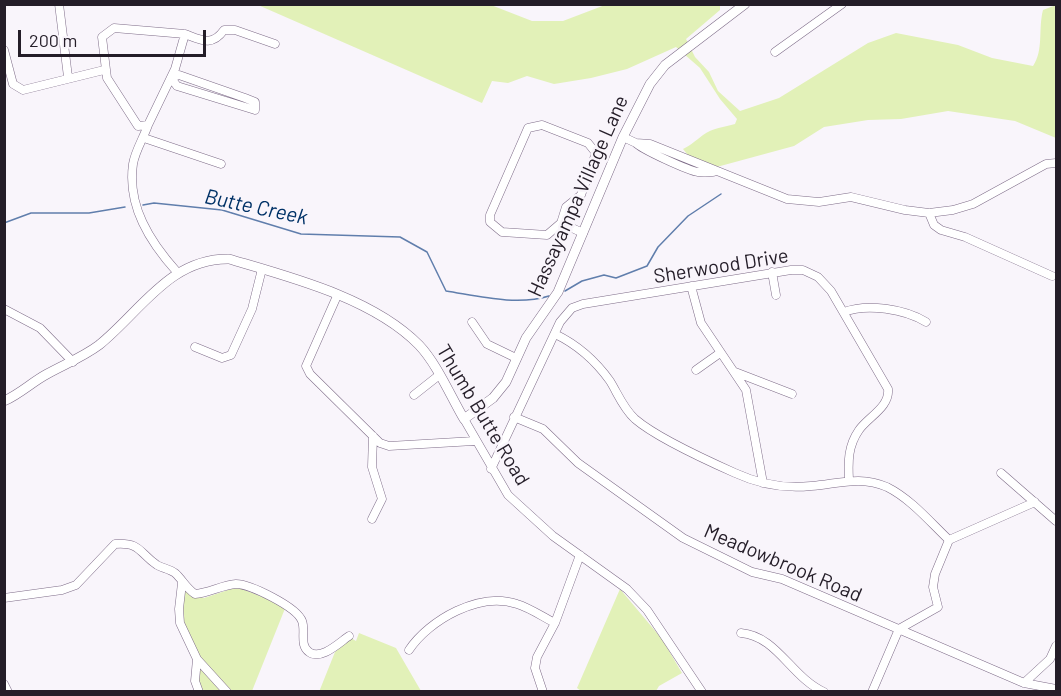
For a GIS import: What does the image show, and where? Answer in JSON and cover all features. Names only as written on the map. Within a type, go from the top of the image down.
[{"type":"street","points":[[59,4],[68,77]]},
{"type":"street","points":[[775,52],[842,4]]},
{"type":"street","name":"Hassayampa Village Lane","points":[[464,419],[493,398],[506,382],[526,338],[558,292],[623,137],[650,84],[678,55],[737,7]]},
{"type":"street","points":[[148,125],[138,126],[104,70],[102,37],[114,28],[185,34],[208,43],[218,39],[224,30],[235,30],[275,44]]},
{"type":"street","points":[[177,272],[157,250],[141,223],[134,191],[133,163],[148,125],[171,78],[185,34]]},
{"type":"street","points":[[4,50],[13,84],[23,90],[68,77],[104,70]]},
{"type":"street","points":[[179,75],[246,98],[255,102],[255,110],[177,86],[171,78],[179,75]]},
{"type":"street","points":[[535,125],[542,125],[588,143],[596,153],[581,195],[566,207],[561,223],[547,235],[502,232],[490,222],[490,215],[528,128],[535,125]]},
{"type":"street","points":[[623,137],[636,143],[647,152],[674,158],[698,172],[718,172],[795,201],[819,202],[850,196],[905,210],[929,213],[953,210],[973,204],[1046,164],[1056,163]]},
{"type":"street","points":[[144,138],[220,164]]},
{"type":"street","points":[[929,213],[934,225],[941,230],[965,237],[1052,276]]},
{"type":"street","points":[[561,223],[583,233]]},
{"type":"street","name":"Thumb Butte Road","points":[[4,401],[46,374],[73,362],[119,329],[177,272],[212,258],[229,259],[262,269],[337,296],[388,319],[420,346],[507,495],[534,520],[627,589],[647,610],[702,692]]},
{"type":"street","points":[[195,347],[222,358],[231,355],[252,309],[262,269]]},
{"type":"street","name":"Sherwood Drive","points":[[491,469],[565,315],[583,304],[772,272],[803,270],[818,277],[844,312],[888,394],[884,404],[860,429],[851,446],[848,458],[849,480]]},
{"type":"street","points":[[772,272],[776,295]]},
{"type":"street","points":[[691,285],[701,323],[746,390],[763,483]]},
{"type":"street","points":[[337,296],[306,366],[310,374],[381,443],[389,446],[474,441]]},
{"type":"street","points":[[844,312],[858,307],[913,315],[926,322]]},
{"type":"street","points":[[4,309],[40,328],[73,362]]},
{"type":"street","points":[[472,322],[486,344],[516,358]]},
{"type":"street","points":[[555,334],[583,350],[596,363],[635,419],[654,431],[733,472],[763,483],[811,486],[849,480],[870,482],[899,494],[949,540]]},
{"type":"street","points":[[696,370],[720,353]]},
{"type":"street","points":[[735,372],[792,394]]},
{"type":"street","points":[[414,395],[438,376]]},
{"type":"street","name":"Meadowbrook Road","points":[[514,417],[543,429],[578,463],[683,538],[752,572],[782,579],[805,592],[1024,683],[1056,689]]},
{"type":"street","points":[[372,519],[382,499],[372,467],[373,436]]},
{"type":"street","points":[[1001,473],[1056,521]]},
{"type":"street","points":[[872,692],[898,629],[938,607],[933,586],[949,540],[1035,502]]},
{"type":"street","points":[[4,598],[62,590],[76,585],[116,543],[130,543],[142,550],[155,564],[175,573],[182,583],[195,594],[237,584],[292,607],[301,618],[304,645],[308,652],[317,655],[349,636]]},
{"type":"street","points":[[543,692],[535,668],[537,657],[555,623],[580,555]]},
{"type":"street","points":[[182,583],[178,609],[180,623],[197,659],[227,692]]},
{"type":"street","points":[[409,650],[430,625],[466,608],[497,600],[517,604],[555,623]]},
{"type":"street","points":[[741,633],[756,634],[778,652],[802,680],[824,692]]},
{"type":"street","points":[[1024,683],[1050,659],[1056,646]]},
{"type":"street","points":[[197,659],[195,681],[199,692]]},
{"type":"street","points":[[4,684],[8,692]]},
{"type":"green space","points":[[258,5],[491,5],[532,21],[563,21],[605,5],[720,5],[720,10],[686,39],[695,57],[709,72],[718,91],[740,111],[779,98],[868,43],[896,33],[958,45],[992,58],[1033,66],[1040,46],[1043,10],[1056,5],[1056,138],[1015,121],[948,111],[901,119],[868,120],[824,127],[794,146],[713,168],[692,160],[683,149],[710,131],[735,124],[737,119],[720,99],[700,68],[676,47],[627,69],[591,78],[554,84],[527,76],[508,83],[492,81],[482,103]]},
{"type":"green space","points":[[237,587],[286,606],[252,691],[232,691],[210,669],[194,647],[184,622],[185,591],[204,598]]},
{"type":"green space","points":[[620,589],[662,639],[682,673],[659,686],[656,691],[581,691],[577,688]]},
{"type":"green space","points":[[359,633],[396,648],[421,691],[319,692],[335,652],[351,638],[356,641]]},
{"type":"green space","points":[[200,669],[223,691],[203,691],[197,684]]},
{"type":"waterway","name":"Butte Creek","points":[[565,291],[582,281],[604,275],[616,278],[647,266],[658,247],[688,216],[721,194]]},
{"type":"waterway","name":"Butte Creek","points":[[143,205],[154,203],[222,210],[301,234],[400,237],[427,252],[446,291],[511,300],[549,296]]},
{"type":"waterway","name":"Butte Creek","points":[[4,223],[31,213],[89,213],[125,207]]}]
